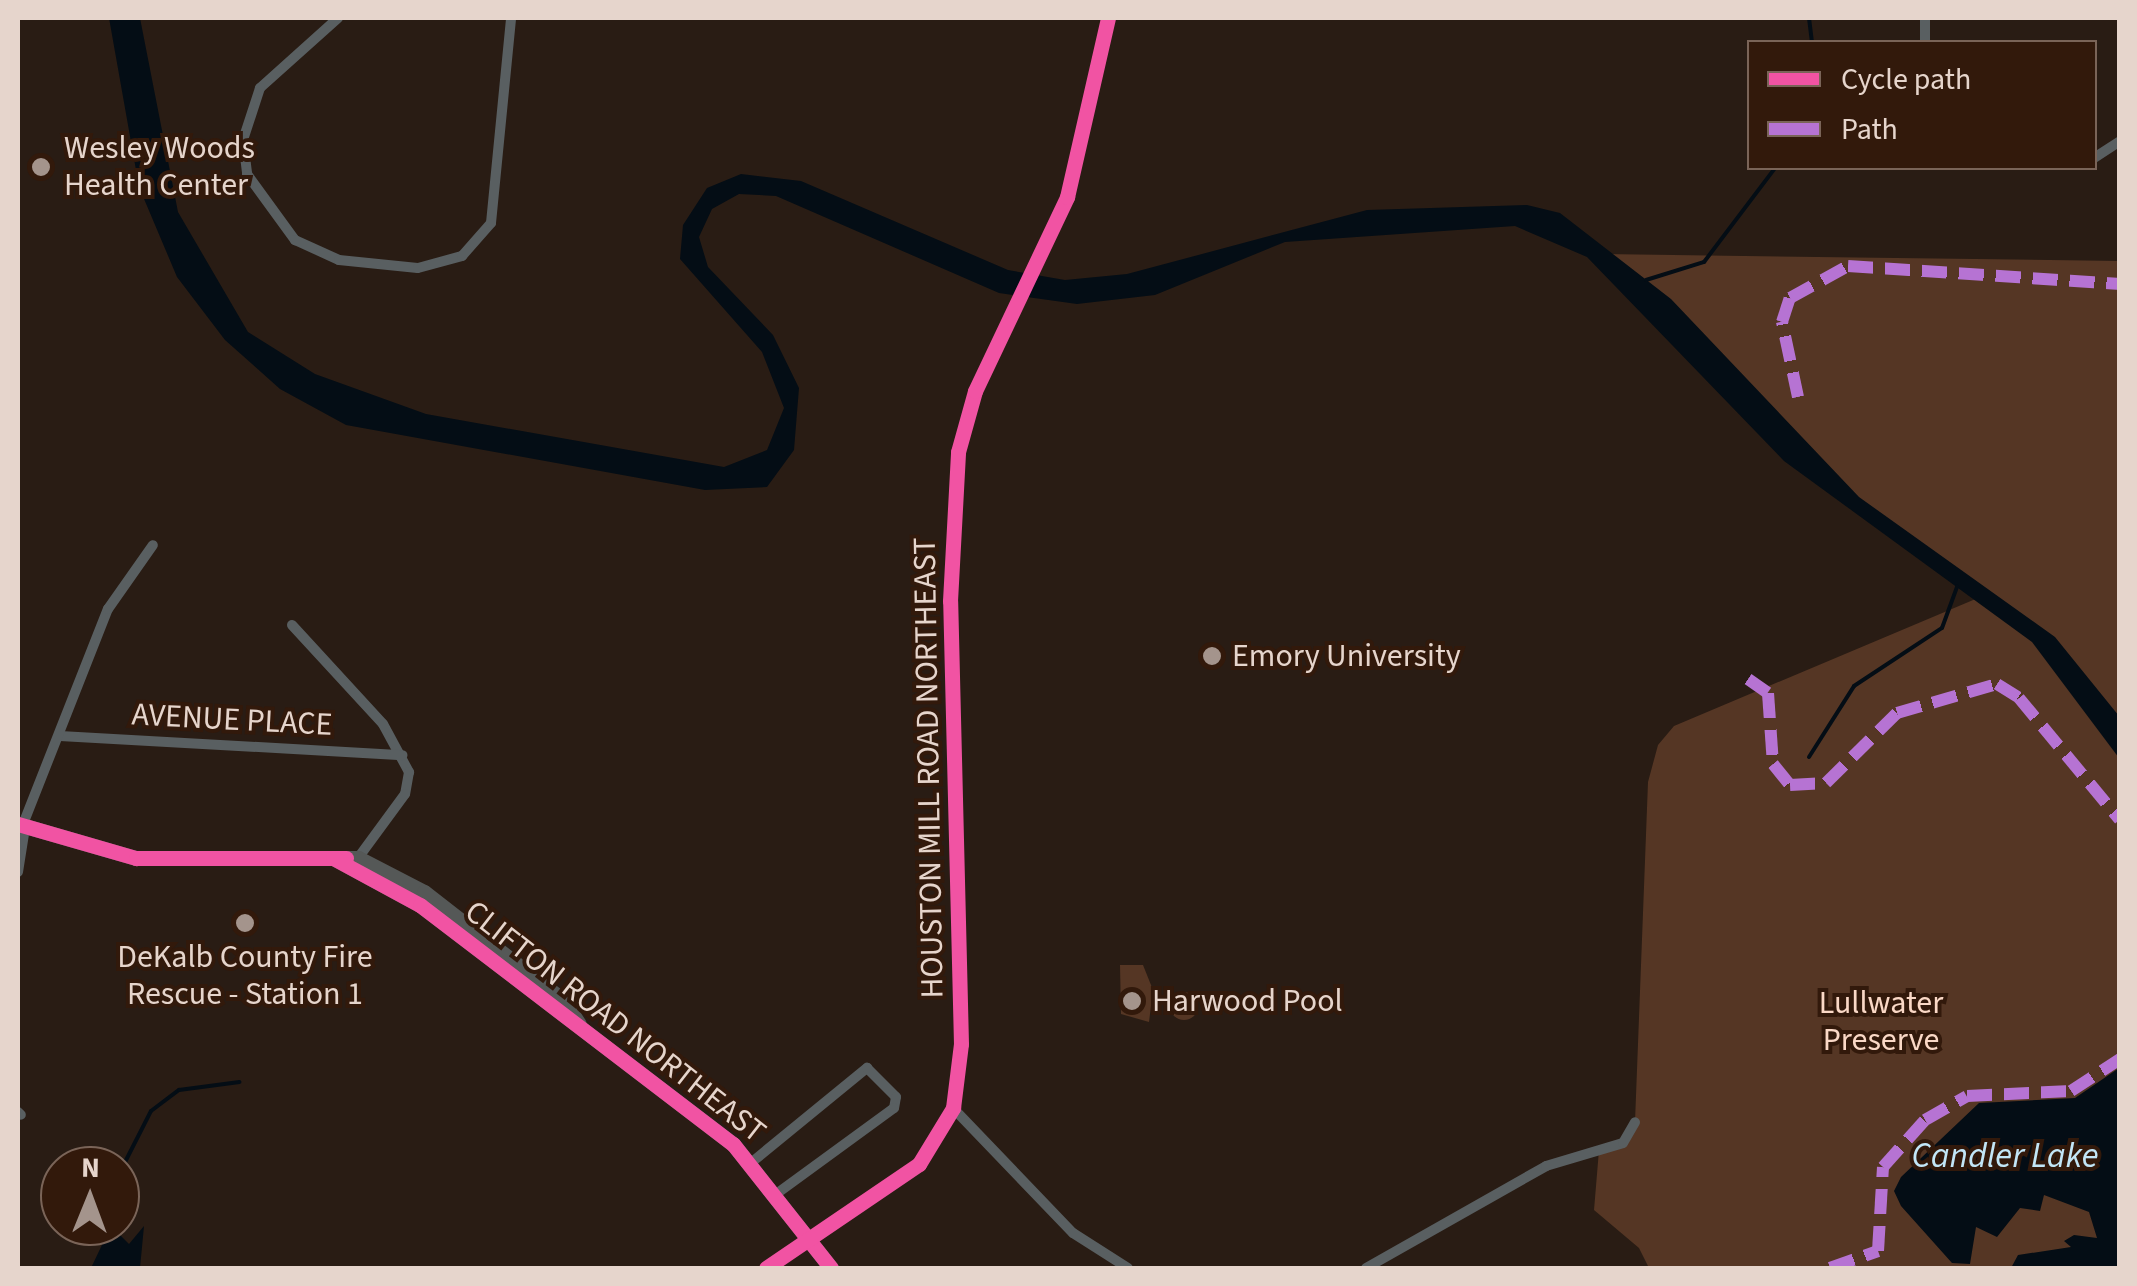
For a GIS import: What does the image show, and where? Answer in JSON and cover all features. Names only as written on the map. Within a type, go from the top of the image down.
[{"type":"main road","name":"CLIFTON ROAD NORTHEAST","points":[[20,829],[136,858],[358,858],[424,892],[564,1001],[581,1027]]},
{"type":"main road","name":"CLIFTON ROAD NORTHEAST","points":[[332,858],[420,905],[752,1162],[831,1268]]},
{"type":"street","points":[[338,18],[260,88],[246,118],[246,174],[295,240],[339,260],[418,268],[462,256],[491,223],[511,18]]},
{"type":"street","name":"HOUSTON MILL ROAD NORTHEAST","points":[[766,1268],[812,1241],[919,1164],[953,1108],[960,1044],[954,490],[964,423],[1067,197],[1108,18]]},
{"type":"street","points":[[2097,156],[2120,141]]},
{"type":"street","points":[[18,872],[20,829],[108,608],[129,588],[153,545]]},
{"type":"street","points":[[292,625],[325,651],[402,755],[404,794],[358,858]]},
{"type":"street","name":"AVENUE PLACE","points":[[60,736],[402,755]]},
{"type":"street","points":[[752,1162],[867,1068],[896,1098],[894,1108],[778,1192]]},
{"type":"street","points":[[953,1108],[1073,1234],[1128,1268]]},
{"type":"street","points":[[1366,1268],[1546,1166],[1623,1143],[1635,1122]]},
{"type":"green space","name":"Lullwater Preserve","points":[[1601,254],[2119,261],[2119,1268],[1649,1268],[1639,1248],[1594,1210],[1599,1150],[1615,1147],[1635,1122],[1648,782],[1658,745],[1674,726],[1985,595],[1849,498]]},
{"type":"green space","points":[[1120,965],[1143,965],[1153,990],[1149,1022],[1121,1014]]},
{"type":"green space","points":[[1184,992],[1194,996],[1198,1006],[1194,1016],[1184,1020],[1174,1016],[1170,1006],[1174,996]]},
{"type":"water","points":[[109,18],[140,18],[178,212],[248,332],[315,374],[426,414],[724,467],[767,450],[784,408],[762,352],[680,259],[683,225],[707,188],[741,174],[801,181],[1008,270],[1065,280],[1127,274],[1367,210],[1527,205],[1560,213],[1671,299],[1859,497],[2055,637],[2119,716],[2119,758],[2032,642],[1784,461],[1587,257],[1515,226],[1285,242],[1155,295],[1077,304],[999,293],[776,196],[739,194],[712,209],[699,237],[708,267],[773,335],[799,388],[794,450],[767,487],[705,490],[346,425],[280,389],[225,340],[177,277],[139,187]]},
{"type":"water","name":"Candler Lake","points":[[2119,1068],[2119,1268],[2011,1268],[2018,1255],[2071,1247],[2064,1241],[2074,1235],[2097,1238],[2089,1212],[2044,1195],[2040,1211],[2020,1208],[1997,1237],[1976,1227],[1970,1264],[1952,1263],[1901,1206],[1894,1191],[1901,1177],[1979,1103],[2075,1098]]},
{"type":"water","points":[[144,1226],[140,1268],[91,1268],[101,1246],[140,1246]]},
{"type":"waterway","points":[[1809,18],[1812,40]]},
{"type":"waterway","points":[[1646,280],[1704,262],[1773,170]]},
{"type":"waterway","points":[[1809,757],[1854,686],[1942,628],[1957,587]]},
{"type":"waterway","points":[[133,1146],[151,1111],[179,1090],[239,1082]]},
{"type":"marked path","points":[[1798,397],[1782,322],[1790,298],[1848,266],[2120,284]]},
{"type":"marked path","points":[[1748,679],[1768,693],[1773,764],[1790,785],[1826,783],[1897,713],[1997,684],[2019,698],[2120,820]]},
{"type":"marked path","points":[[1830,1268],[1878,1251],[1883,1167],[1925,1120],[1967,1096],[2071,1091],[2120,1059]]},
{"type":"cycle path","points":[[766,1268],[919,1164],[953,1108],[961,1044],[950,601],[958,452],[975,391],[1067,197],[1108,18]]},
{"type":"cycle path","points":[[18,824],[136,858],[346,858]]},
{"type":"cycle path","points":[[333,858],[420,905],[733,1144],[831,1268]]},
{"type":"place","name":"Wesley Woods Health Center","points":[[41,167]]},
{"type":"place","name":"Emory University","points":[[1212,656]]},
{"type":"place","name":"DeKalb County Fire Rescue - Station 1","points":[[245,923]]},
{"type":"place","name":"Harwood Pool","points":[[1132,1001]]}]
